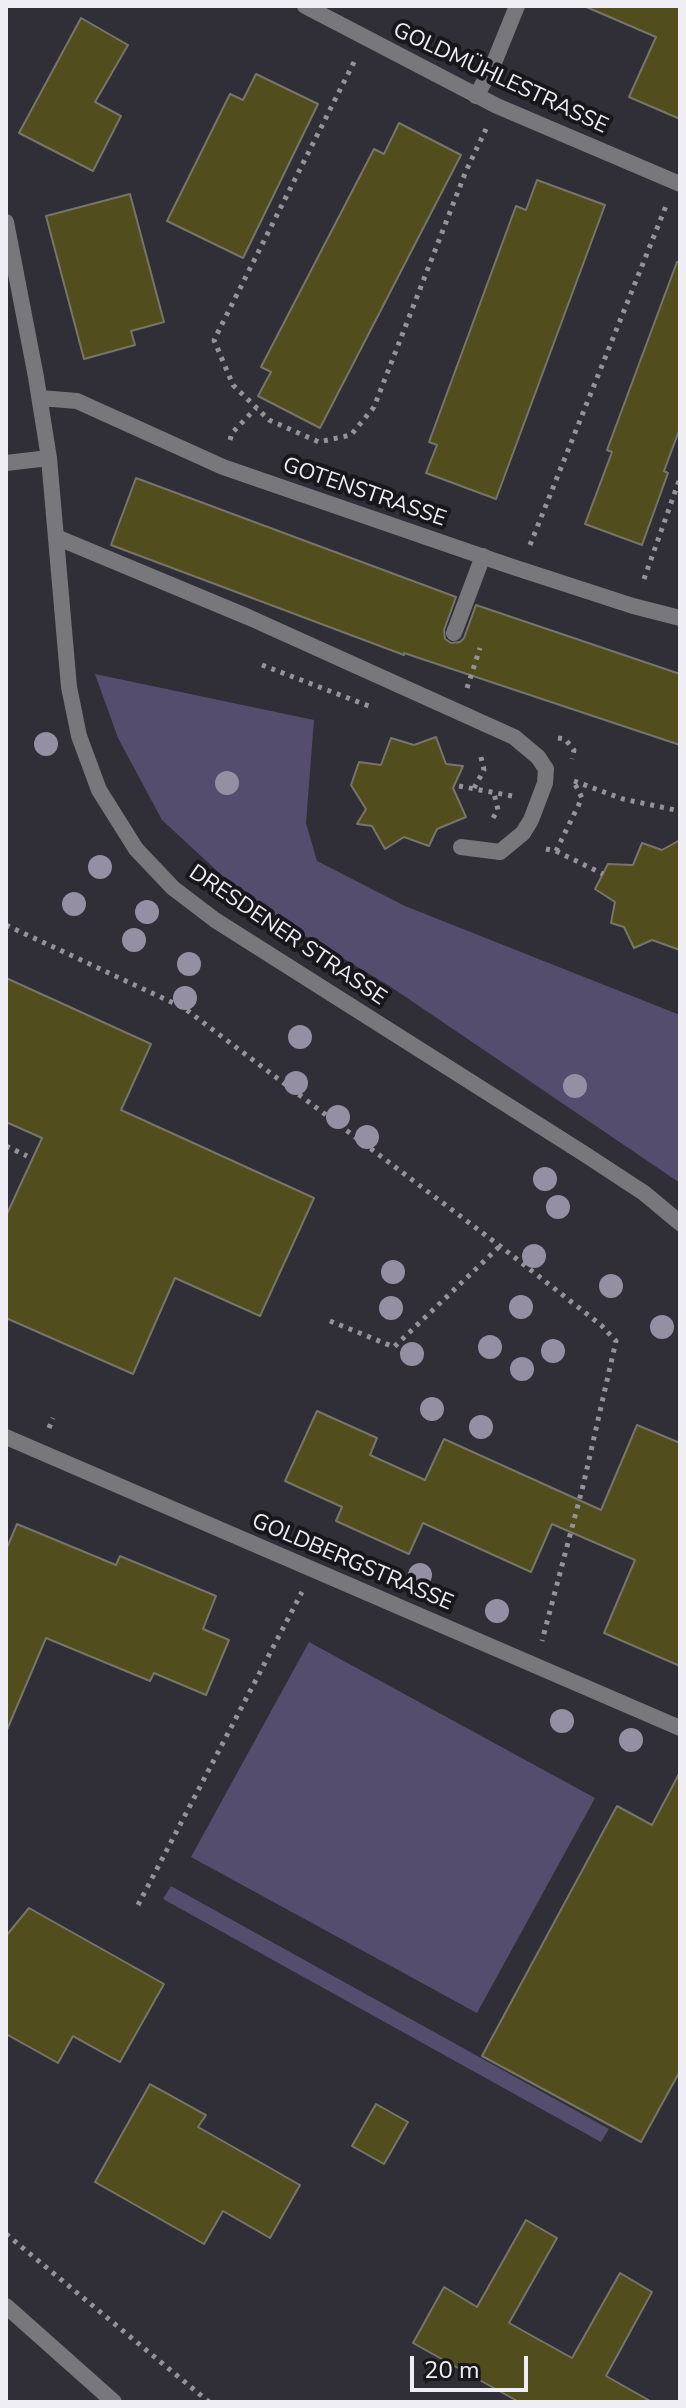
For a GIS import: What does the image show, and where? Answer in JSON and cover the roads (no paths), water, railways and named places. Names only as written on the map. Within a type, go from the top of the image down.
[{"type":"street","name":"GOLDMÜHLESTRASSE","points":[[305,6],[476,96],[680,184]]},
{"type":"street","points":[[476,96],[491,70],[517,6]]},
{"type":"street","name":"DRESDENER STRASSE","points":[[6,222],[49,458],[69,687],[79,736],[99,790],[136,849],[173,888],[215,920],[632,1185],[680,1223]]},
{"type":"street","name":"GOTENSTRASSE","points":[[40,398],[77,401],[223,467],[521,570],[680,618]]},
{"type":"street","points":[[6,463],[49,458]]},
{"type":"street","points":[[56,537],[248,617],[514,737],[538,757],[546,769],[545,783],[531,820],[523,833],[500,852],[461,847]]},
{"type":"street","points":[[454,633],[483,556]]},
{"type":"street","name":"GOLDBERGSTRASSE","points":[[6,1437],[680,1728]]},
{"type":"street","points":[[6,2306],[114,2402]]}]
